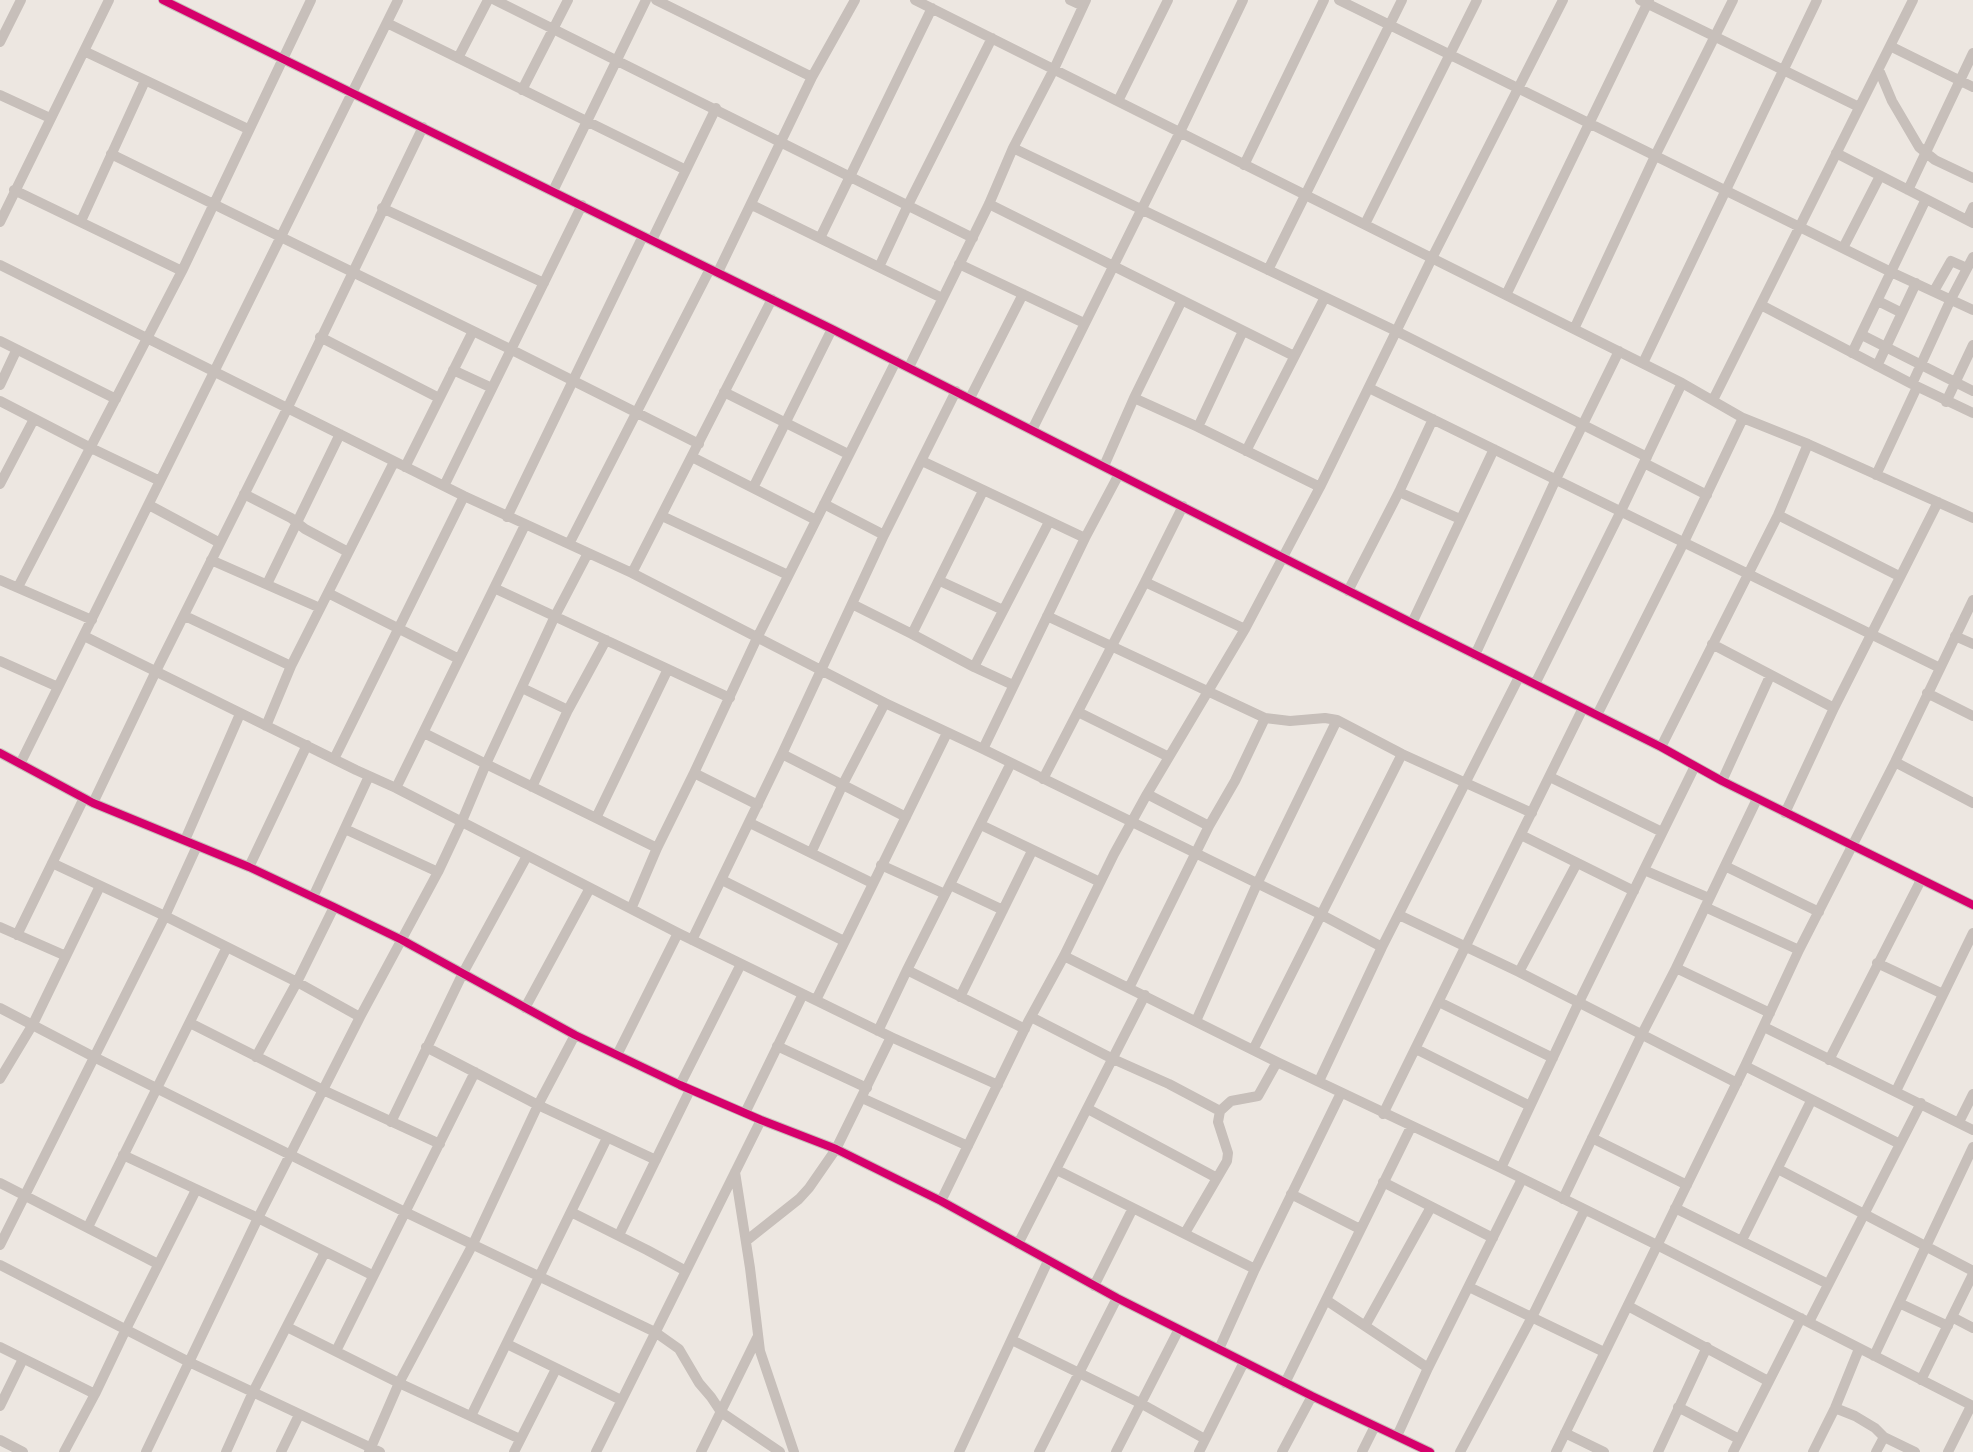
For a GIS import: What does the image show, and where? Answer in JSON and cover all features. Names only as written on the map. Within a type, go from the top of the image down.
[{"type":"street","points":[[0,42],[21,0]]},
{"type":"street","points":[[0,222],[14,190],[109,0]]},
{"type":"street","points":[[163,0],[909,367],[1660,747],[1722,781],[1973,905]]},
{"type":"street","points":[[185,10],[190,0]]},
{"type":"street","points":[[18,587],[182,271],[311,0]]},
{"type":"street","points":[[20,764],[398,0]]},
{"type":"street","points":[[458,58],[488,0]]},
{"type":"street","points":[[495,0],[716,108],[973,238]]},
{"type":"street","points":[[522,90],[568,0]]},
{"type":"street","points":[[553,191],[646,0]]},
{"type":"street","points":[[656,0],[812,77]]},
{"type":"street","points":[[569,544],[636,412],[752,205],[812,77],[855,0]]},
{"type":"street","points":[[915,0],[1682,382],[1743,418],[1808,444],[1973,518]]},
{"type":"street","points":[[909,367],[973,238],[1013,148],[1054,69],[1084,3],[1070,0]]},
{"type":"street","points":[[1118,101],[1168,0]]},
{"type":"street","points":[[1032,430],[1180,132],[1243,0]]},
{"type":"street","points":[[1244,165],[1324,0]]},
{"type":"street","points":[[1339,0],[1891,272],[1973,310]]},
{"type":"street","points":[[1268,270],[1402,0]]},
{"type":"street","points":[[1365,224],[1477,0]]},
{"type":"street","points":[[941,1201],[1031,1016],[1064,956],[1131,823],[1245,629],[1320,487],[1432,258],[1563,0]]},
{"type":"street","points":[[1574,329],[1655,156],[1733,0]]},
{"type":"street","points":[[1643,363],[1817,0]]},
{"type":"street","points":[[1713,400],[1913,0]]},
{"type":"street","points":[[1506,295],[1645,1],[1860,107]]},
{"type":"street","points":[[820,238],[932,8]]},
{"type":"street","points":[[387,23],[686,170]]},
{"type":"street","points":[[879,267],[992,38]]},
{"type":"street","points":[[1890,46],[1973,87]]},
{"type":"street","points":[[84,51],[248,130]]},
{"type":"street","points":[[1908,190],[1973,53]]},
{"type":"street","points":[[1878,70],[1892,101],[1918,147],[1935,160],[1973,178]]},
{"type":"street","points":[[81,221],[144,81]]},
{"type":"street","points":[[0,94],[50,118]]},
{"type":"street","points":[[507,516],[572,381],[647,238],[686,170],[716,108]]},
{"type":"street","points":[[17,935],[52,863],[88,800],[185,616],[287,409],[422,127]]},
{"type":"street","points":[[1013,148],[1396,331],[1583,425],[1707,495]]},
{"type":"street","points":[[1836,153],[1970,221],[1973,207]]},
{"type":"street","points":[[112,154],[699,444]]},
{"type":"street","points":[[1843,248],[1880,176]]},
{"type":"street","points":[[14,190],[182,271]]},
{"type":"street","points":[[1852,352],[1862,335],[1926,199]]},
{"type":"street","points":[[989,204],[1294,356]]},
{"type":"street","points":[[752,205],[942,298]]},
{"type":"street","points":[[444,486],[582,206]]},
{"type":"street","points":[[382,208],[544,283]]},
{"type":"street","points":[[1876,475],[1915,386],[1921,364],[1973,257]]},
{"type":"street","points":[[1934,291],[1951,261],[1967,268]]},
{"type":"street","points":[[959,264],[1084,323]]},
{"type":"street","points":[[0,265],[394,462],[525,525],[632,573],[885,703],[984,749],[1043,780],[1320,914],[1382,947]]},
{"type":"street","points":[[1877,366],[1916,283]]},
{"type":"street","points":[[970,398],[1023,294]]},
{"type":"street","points":[[1246,451],[1325,297]]},
{"type":"street","points":[[632,573],[772,299]]},
{"type":"street","points":[[1104,466],[1134,398],[1182,300]]},
{"type":"street","points":[[1878,301],[1902,313]]},
{"type":"street","points":[[1761,304],[1946,402],[1972,409]]},
{"type":"street","points":[[753,488],[832,329]]},
{"type":"street","points":[[405,467],[473,331]]},
{"type":"street","points":[[1198,427],[1243,331]]},
{"type":"street","points":[[1862,335],[1973,391]]},
{"type":"street","points":[[320,338],[439,398]]},
{"type":"street","points":[[0,341],[16,351],[116,399]]},
{"type":"street","points":[[1946,402],[1973,345]]},
{"type":"street","points":[[0,385],[16,351]]},
{"type":"street","points":[[1475,655],[1556,479],[1619,351]]},
{"type":"street","points":[[631,909],[657,848],[730,698],[756,638],[896,361]]},
{"type":"street","points":[[454,370],[492,388]]},
{"type":"street","points":[[1535,684],[1621,512],[1682,382]]},
{"type":"street","points":[[1369,388],[1434,418],[1940,668]]},
{"type":"street","points":[[692,940],[750,823],[884,535],[956,391]]},
{"type":"street","points":[[724,392],[848,454]]},
{"type":"street","points":[[1134,398],[1320,487]]},
{"type":"street","points":[[0,401],[160,481]]},
{"type":"street","points":[[1348,590],[1399,492],[1434,418]]},
{"type":"street","points":[[1597,715],[1684,542],[1743,418]]},
{"type":"street","points":[[0,484],[34,419]]},
{"type":"street","points":[[268,584],[340,434]]},
{"type":"street","points":[[1660,747],[1778,515],[1808,444]]},
{"type":"street","points":[[1412,623],[1494,449]]},
{"type":"street","points":[[692,457],[816,520]]},
{"type":"street","points":[[922,461],[1085,538]]},
{"type":"street","points":[[266,726],[291,666],[394,462]]},
{"type":"street","points":[[984,749],[1085,538],[1119,474]]},
{"type":"street","points":[[912,634],[940,581],[983,491]]},
{"type":"street","points":[[1399,492],[1460,519]]},
{"type":"street","points":[[244,494],[348,552]]},
{"type":"street","points":[[334,759],[464,496]]},
{"type":"street","points":[[1786,813],[1834,708],[1938,502]]},
{"type":"street","points":[[824,504],[884,535]]},
{"type":"street","points":[[149,505],[220,543]]},
{"type":"street","points":[[1043,780],[1183,506]]},
{"type":"street","points":[[1778,515],[1900,576]]},
{"type":"street","points":[[662,516],[788,575]]},
{"type":"street","points":[[974,667],[1049,522]]},
{"type":"street","points":[[396,788],[525,525]]},
{"type":"street","points":[[146,1452],[258,1218],[292,1155],[360,1016],[438,872],[555,616],[588,553]]},
{"type":"street","points":[[212,560],[320,608]]},
{"type":"street","points":[[0,580],[92,620]]},
{"type":"street","points":[[940,581],[1003,610]]},
{"type":"street","points":[[1145,582],[1245,629]]},
{"type":"street","points":[[494,588],[730,698]]},
{"type":"street","points":[[328,593],[459,659]]},
{"type":"street","points":[[1556,1452],[1737,1083],[1799,950],[1895,762],[1973,600]]},
{"type":"street","points":[[852,604],[1013,685]]},
{"type":"street","points":[[185,616],[291,666]]},
{"type":"street","points":[[1047,616],[1265,718],[1290,721],[1326,718],[1337,720],[1402,754],[1532,813]]},
{"type":"street","points":[[84,636],[462,821],[678,934],[878,1031],[998,1085]]},
{"type":"street","points":[[1955,636],[1973,644]]},
{"type":"street","points":[[532,788],[568,710],[606,640]]},
{"type":"street","points":[[1712,644],[1834,708]]},
{"type":"street","points":[[0,660],[58,687]]},
{"type":"street","points":[[596,818],[668,669]]},
{"type":"street","points":[[1722,781],[1770,676]]},
{"type":"street","points":[[1319,1081],[1382,947],[1519,677]]},
{"type":"street","points":[[522,688],[568,710]]},
{"type":"street","points":[[1927,693],[1973,716]]},
{"type":"street","points":[[811,853],[843,784],[885,703]]},
{"type":"street","points":[[1383,1114],[1467,947],[1583,708]]},
{"type":"street","points":[[1078,712],[1170,758]]},
{"type":"street","points":[[185,840],[240,714]]},
{"type":"street","points":[[1130,988],[1209,826],[1235,781],[1265,718]]},
{"type":"street","points":[[1196,1021],[1257,884],[1337,720]]},
{"type":"street","points":[[424,733],[532,788],[657,848]]},
{"type":"street","points":[[816,1000],[947,733]]},
{"type":"street","points":[[249,868],[307,745]]},
{"type":"street","points":[[0,753],[88,800],[249,868],[402,940],[575,1035],[690,1090],[836,1149],[941,1201],[1117,1298],[1285,1383],[1430,1452]]},
{"type":"street","points":[[782,754],[906,817]]},
{"type":"street","points":[[1253,1050],[1402,754]]},
{"type":"street","points":[[1895,762],[1973,803]]},
{"type":"street","points":[[878,1031],[1011,763]]},
{"type":"street","points":[[1501,1168],[1579,1002],[1695,766]]},
{"type":"street","points":[[694,773],[758,805]]},
{"type":"street","points":[[313,897],[369,776]]},
{"type":"street","points":[[1550,777],[1662,832]]},
{"type":"street","points":[[1147,794],[1209,826]]},
{"type":"street","points":[[1562,1199],[1676,968],[1756,798]]},
{"type":"street","points":[[750,823],[872,883]]},
{"type":"street","points":[[981,825],[1100,882]]},
{"type":"street","points":[[345,829],[438,872]]},
{"type":"street","points":[[1521,835],[1634,891]]},
{"type":"street","points":[[0,1245],[165,916],[197,846]]},
{"type":"street","points":[[960,997],[1032,850]]},
{"type":"street","points":[[391,1122],[463,973],[528,856]]},
{"type":"street","points":[[52,863],[165,916],[297,982],[360,1016]]},
{"type":"street","points":[[1520,972],[1577,863]]},
{"type":"street","points":[[881,865],[1003,910]]},
{"type":"street","points":[[1725,866],[1819,912]]},
{"type":"street","points":[[1644,870],[1799,950]]},
{"type":"street","points":[[722,880],[844,941]]},
{"type":"street","points":[[1829,1060],[1921,880]]},
{"type":"street","points":[[0,1079],[34,1024],[100,886]]},
{"type":"street","points":[[525,1008],[590,888]]},
{"type":"street","points":[[256,1057],[297,982],[334,907]]},
{"type":"street","points":[[1399,915],[1520,972],[1737,1083]]},
{"type":"street","points":[[0,927],[66,956]]},
{"type":"street","points":[[1896,1091],[1973,933]]},
{"type":"street","points":[[618,1055],[678,934]]},
{"type":"street","points":[[88,1227],[227,947]]},
{"type":"street","points":[[1064,956],[1383,1114],[1501,1168],[1657,1245],[1972,1406],[1948,1452]]},
{"type":"street","points":[[1877,963],[1943,994]]},
{"type":"street","points":[[680,1085],[741,964]]},
{"type":"street","points":[[1676,968],[1770,1013]]},
{"type":"street","points":[[907,970],[1025,1029]]},
{"type":"street","points":[[746,1113],[803,994]]},
{"type":"street","points":[[1018,1244],[1145,995]]},
{"type":"street","points":[[1439,1002],[1553,1058]]},
{"type":"street","points":[[0,1008],[405,1212],[655,1332],[679,1349],[699,1383],[721,1412],[780,1452]]},
{"type":"street","points":[[1031,1016],[1113,1059],[1169,1084],[1220,1111]]},
{"type":"street","points":[[190,1023],[323,1090],[440,1144]]},
{"type":"street","points":[[1764,1027],[1973,1130]]},
{"type":"street","points":[[0,1265],[189,1362],[373,1450],[399,1383],[473,1244],[538,1105],[575,1035]]},
{"type":"street","points":[[746,1241],[806,1193],[836,1149],[891,1037]]},
{"type":"street","points":[[777,1046],[867,1088]]},
{"type":"street","points":[[426,1047],[538,1105],[656,1160]]},
{"type":"street","points":[[1416,1048],[1530,1106]]},
{"type":"street","points":[[1185,1233],[1223,1169],[1228,1157],[1219,1126],[1220,1111],[1231,1101],[1258,1096],[1277,1062]]},
{"type":"street","points":[[1745,1066],[1900,1144]]},
{"type":"street","points":[[336,1351],[372,1275],[475,1072]]},
{"type":"street","points":[[619,1235],[690,1090]]},
{"type":"street","points":[[1219,1349],[1255,1269],[1341,1093]]},
{"type":"street","points":[[1959,1122],[1973,1094]]},
{"type":"street","points":[[862,1098],[968,1146]]},
{"type":"street","points":[[1742,1240],[1811,1100]]},
{"type":"street","points":[[1733,1452],[1768,1381],[1828,1284],[1921,1103]]},
{"type":"street","points":[[1088,1110],[1217,1178]]},
{"type":"street","points":[[609,1452],[598,1449],[761,1120]]},
{"type":"street","points":[[1285,1383],[1411,1127]]},
{"type":"street","points":[[471,1416],[607,1138]]},
{"type":"street","points":[[1592,1138],[1687,1185]]},
{"type":"street","points":[[1874,1356],[1973,1147]]},
{"type":"street","points":[[123,1155],[258,1218],[372,1275]]},
{"type":"street","points":[[1778,1169],[1973,1273],[1921,1380]]},
{"type":"street","points":[[1057,1170],[1255,1269]]},
{"type":"street","points":[[735,1172],[746,1241],[757,1338],[765,1371],[794,1452]]},
{"type":"street","points":[[1397,1436],[1428,1368],[1522,1179]]},
{"type":"street","points":[[1383,1182],[1493,1238]]},
{"type":"street","points":[[0,1183],[158,1264]]},
{"type":"street","points":[[64,1452],[95,1394],[196,1190]]},
{"type":"street","points":[[1291,1194],[1360,1229]]},
{"type":"street","points":[[1365,1326],[1431,1207]]},
{"type":"street","points":[[1094,1286],[1133,1208]]},
{"type":"street","points":[[1676,1208],[1828,1284]]},
{"type":"street","points":[[1460,1452],[1532,1317],[1584,1210]]},
{"type":"street","points":[[571,1212],[686,1271]]},
{"type":"street","points":[[226,1452],[253,1392],[325,1252]]},
{"type":"street","points":[[959,1452],[1048,1261]]},
{"type":"street","points":[[1469,1287],[1604,1352]]},
{"type":"street","points":[[1039,1452],[1117,1298]]},
{"type":"street","points":[[1326,1300],[1428,1368]]},
{"type":"street","points":[[1899,1303],[1950,1322],[1973,1328]]},
{"type":"street","points":[[1628,1306],[1768,1381]]},
{"type":"street","points":[[287,1327],[399,1383],[520,1439]]},
{"type":"street","points":[[1116,1452],[1179,1329]]},
{"type":"street","points":[[701,1452],[757,1338]]},
{"type":"street","points":[[1012,1340],[1140,1403],[1205,1439]]},
{"type":"street","points":[[507,1344],[621,1400]]},
{"type":"street","points":[[0,1347],[95,1394]]},
{"type":"street","points":[[1658,1452],[1707,1347]]},
{"type":"street","points":[[1813,1452],[1835,1408],[1860,1349]]},
{"type":"street","points":[[0,1406],[23,1359]]},
{"type":"street","points":[[1199,1452],[1244,1362]]},
{"type":"street","points":[[514,1452],[556,1368]]},
{"type":"street","points":[[1282,1452],[1312,1396]]},
{"type":"street","points":[[1678,1408],[1739,1439]]},
{"type":"street","points":[[1835,1408],[1867,1423],[1884,1436],[1915,1452]]},
{"type":"street","points":[[282,1452],[299,1415]]},
{"type":"street","points":[[1362,1452],[1375,1426]]},
{"type":"street","points":[[1565,1433],[1604,1452]]},
{"type":"street","points":[[1876,1452],[1884,1436]]},
{"type":"street","points":[[0,1440],[23,1452]]},
{"type":"cycle path","points":[[163,0],[832,329],[1661,747],[1722,781],[1973,905]]},
{"type":"cycle path","points":[[0,753],[93,803],[249,867],[402,940],[575,1035],[680,1085],[761,1120],[836,1149],[941,1201],[1117,1298],[1312,1396],[1430,1452]]}]
